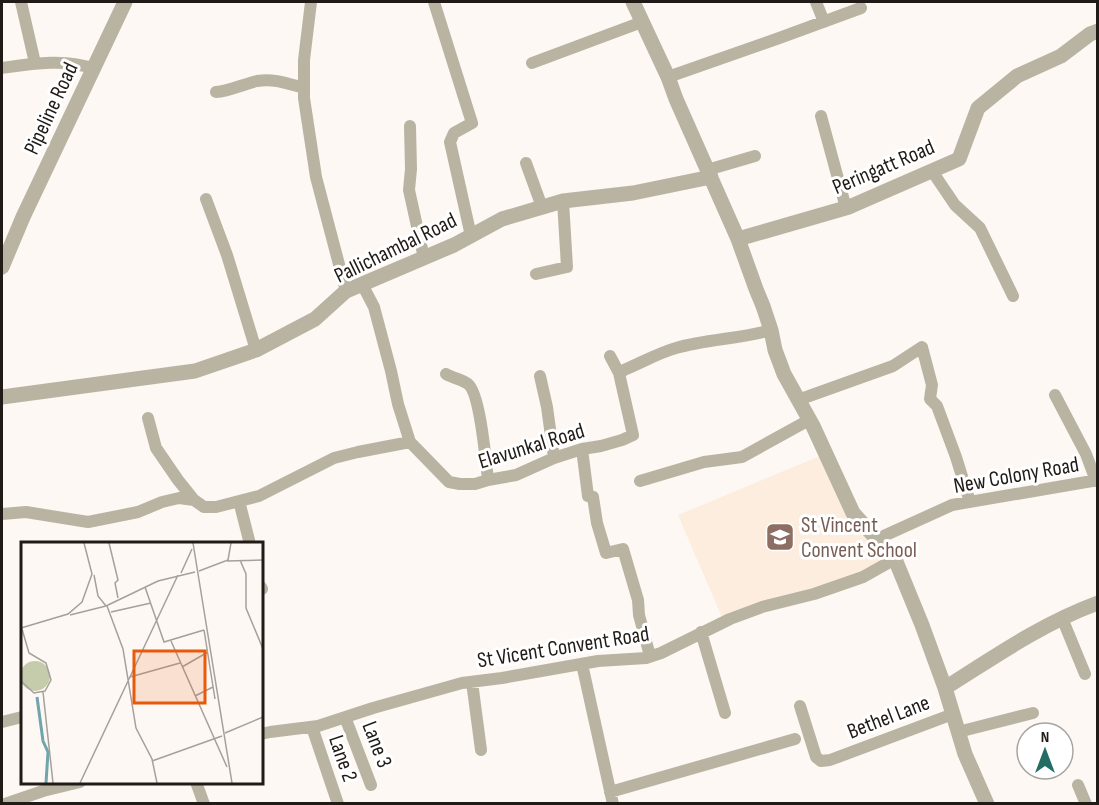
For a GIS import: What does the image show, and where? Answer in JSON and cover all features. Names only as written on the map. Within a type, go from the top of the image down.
[{"type":"street","points":[[21,2],[35,63]]},
{"type":"street","points":[[311,2],[304,60],[304,98],[316,177],[346,291]]},
{"type":"street","points":[[434,2],[472,123],[454,133],[450,142],[471,236]]},
{"type":"street","points":[[633,2],[738,239],[771,330],[775,350],[784,374],[809,420],[853,513],[895,559],[945,688],[965,754],[987,804]]},
{"type":"street","points":[[816,2],[824,22]]},
{"type":"street","name":"Pipeline Road","points":[[2,267],[23,217],[94,69],[121,3]]},
{"type":"street","points":[[668,77],[861,8]]},
{"type":"street","points":[[532,63],[642,22]]},
{"type":"street","name":"Peringatt Road","points":[[738,239],[846,208],[959,159],[978,108],[1017,76],[1061,56],[1090,34],[1098,31]]},
{"type":"street","points":[[2,68],[35,63],[82,64],[94,69]]},
{"type":"street","points":[[216,92],[257,81],[270,80],[304,88]]},
{"type":"street","points":[[821,116],[846,208]]},
{"type":"street","points":[[410,126],[410,190],[424,258]]},
{"type":"street","points":[[709,173],[755,156]]},
{"type":"street","points":[[526,163],[543,207]]},
{"type":"street","points":[[932,171],[955,205],[980,228],[1013,296]]},
{"type":"street","name":"Pallichambal Road","points":[[2,397],[195,371],[256,350],[315,319],[346,291],[424,258],[502,219],[563,201],[633,193],[709,173]]},
{"type":"street","points":[[206,199],[227,255],[256,350]]},
{"type":"street","points":[[536,274],[567,267],[563,201]]},
{"type":"street","points":[[148,418],[156,448],[194,500],[204,507],[216,507],[259,496],[334,458],[410,442],[398,404],[375,307],[362,284]]},
{"type":"street","points":[[610,356],[619,373],[674,349],[771,330]]},
{"type":"street","points":[[798,400],[893,366],[922,347],[932,385],[930,399],[937,406],[970,502]]},
{"type":"street","name":"Elavunkal Road","points":[[410,442],[449,482],[475,484],[516,476],[554,458],[633,435],[619,373]]},
{"type":"street","points":[[446,374],[467,383],[474,391],[488,480]]},
{"type":"street","points":[[540,376],[554,458]]},
{"type":"street","points":[[1055,395],[1097,480]]},
{"type":"street","points":[[640,481],[704,462],[742,457],[809,420]]},
{"type":"street","points":[[582,449],[588,496],[593,497],[597,523],[606,553],[623,549],[638,600],[639,615],[650,657]]},
{"type":"street","name":"New Colony Road","points":[[877,539],[952,505],[1097,480]]},
{"type":"street","points":[[2,514],[26,512],[88,522],[138,512],[179,498],[194,500]]},
{"type":"street","points":[[239,501],[249,542]]},
{"type":"street","name":"St Vicent Convent Road","points":[[262,735],[318,726],[418,694],[462,683],[582,664],[650,657],[730,619],[862,577],[895,559]]},
{"type":"street","points":[[945,688],[1072,612],[1098,603]]},
{"type":"street","points":[[1062,618],[1085,674]]},
{"type":"street","points":[[701,632],[725,713]]},
{"type":"street","points":[[582,664],[612,798],[795,739]]},
{"type":"street","points":[[472,682],[481,750]]},
{"type":"street","name":"Bethel Lane","points":[[800,706],[816,757],[821,761],[831,760],[953,714]]},
{"type":"street","points":[[958,732],[1034,713]]},
{"type":"street","points":[[2,722],[21,717]]},
{"type":"street","name":"Lane 3","points":[[345,717],[371,785]]},
{"type":"street","name":"Lane 2","points":[[312,727],[338,804]]},
{"type":"street","points":[[5,804],[43,791],[75,784]]},
{"type":"street","points":[[196,784],[204,804]]},
{"type":"street","points":[[1078,785],[1086,804]]},
{"type":"shaded area","name":"St Vincent Convent School","points":[[820,456],[895,559],[724,622],[678,515]]},
{"type":"place","name":"St Vincent Convent School","points":[[780,537]]}]
